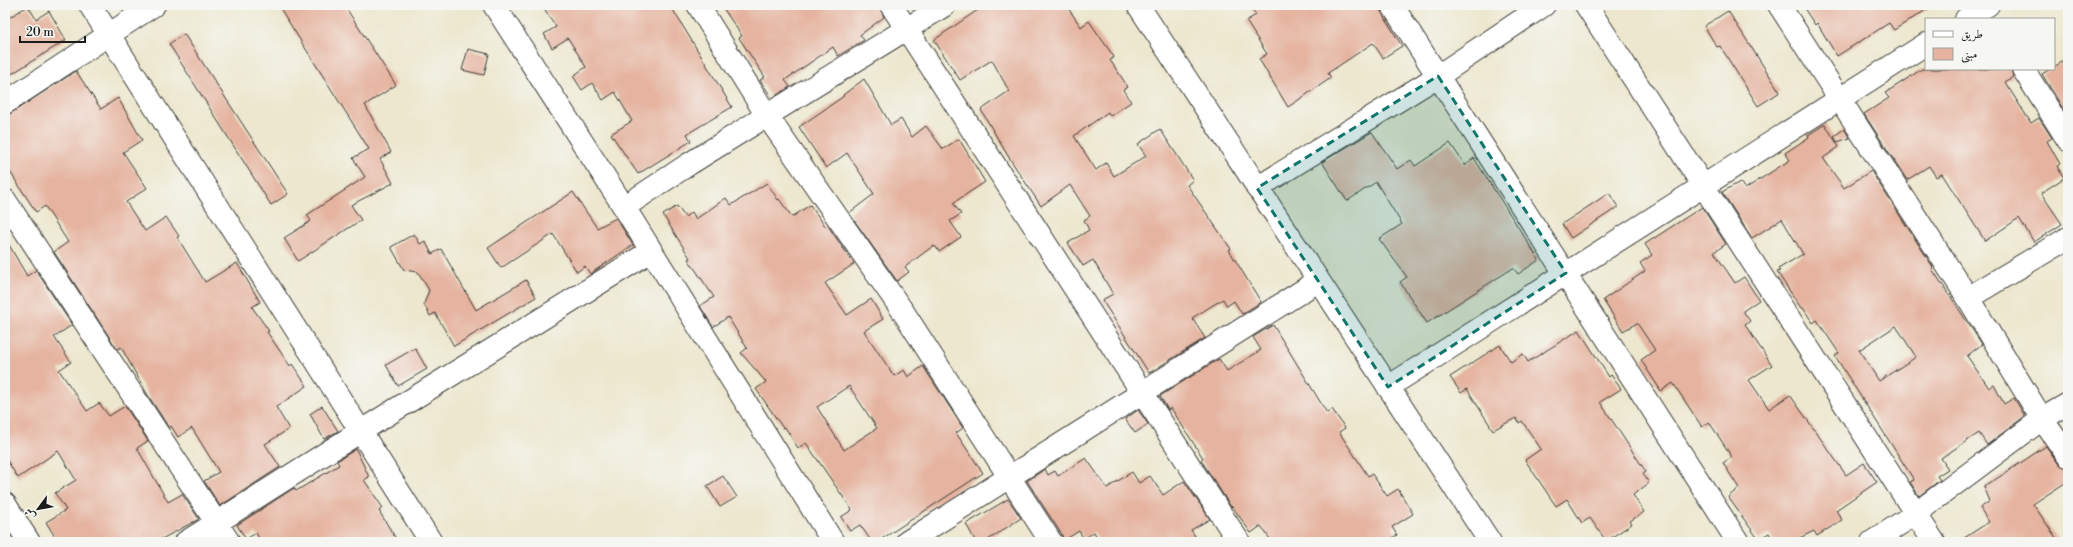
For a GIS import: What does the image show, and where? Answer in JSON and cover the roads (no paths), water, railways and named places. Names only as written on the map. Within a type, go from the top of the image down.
[{"type":"street","points":[[90,5],[431,542]]},
{"type":"street","points":[[5,103],[154,5]]},
{"type":"street","points":[[494,5],[624,207],[833,542]]},
{"type":"street","points":[[698,5],[767,116],[904,313],[1051,542]]},
{"type":"street","points":[[891,5],[1240,542]]},
{"type":"street","points":[[624,207],[945,5]]},
{"type":"street","points":[[1138,5],[1490,542]]},
{"type":"street","points":[[1392,5],[1738,542]]},
{"type":"street","points":[[1257,188],[1438,76],[1544,5]]},
{"type":"street","points":[[1586,5],[1934,542]]},
{"type":"street","points":[[1779,5],[1968,298],[2042,419],[2068,456]]},
{"type":"street","points":[[1968,18],[1987,9]]},
{"type":"street","points":[[1388,387],[1925,45]]},
{"type":"street","points":[[2024,70],[2068,140]]},
{"type":"street","points":[[5,200],[229,542]]},
{"type":"street","points":[[1968,298],[2068,238]]},
{"type":"street","points":[[186,542],[361,431],[651,251]]},
{"type":"street","points":[[906,542],[1318,281]]},
{"type":"street","points":[[1872,542],[1915,514],[2042,419],[2068,404]]},
{"type":"street","points":[[5,504],[29,542]]}]
